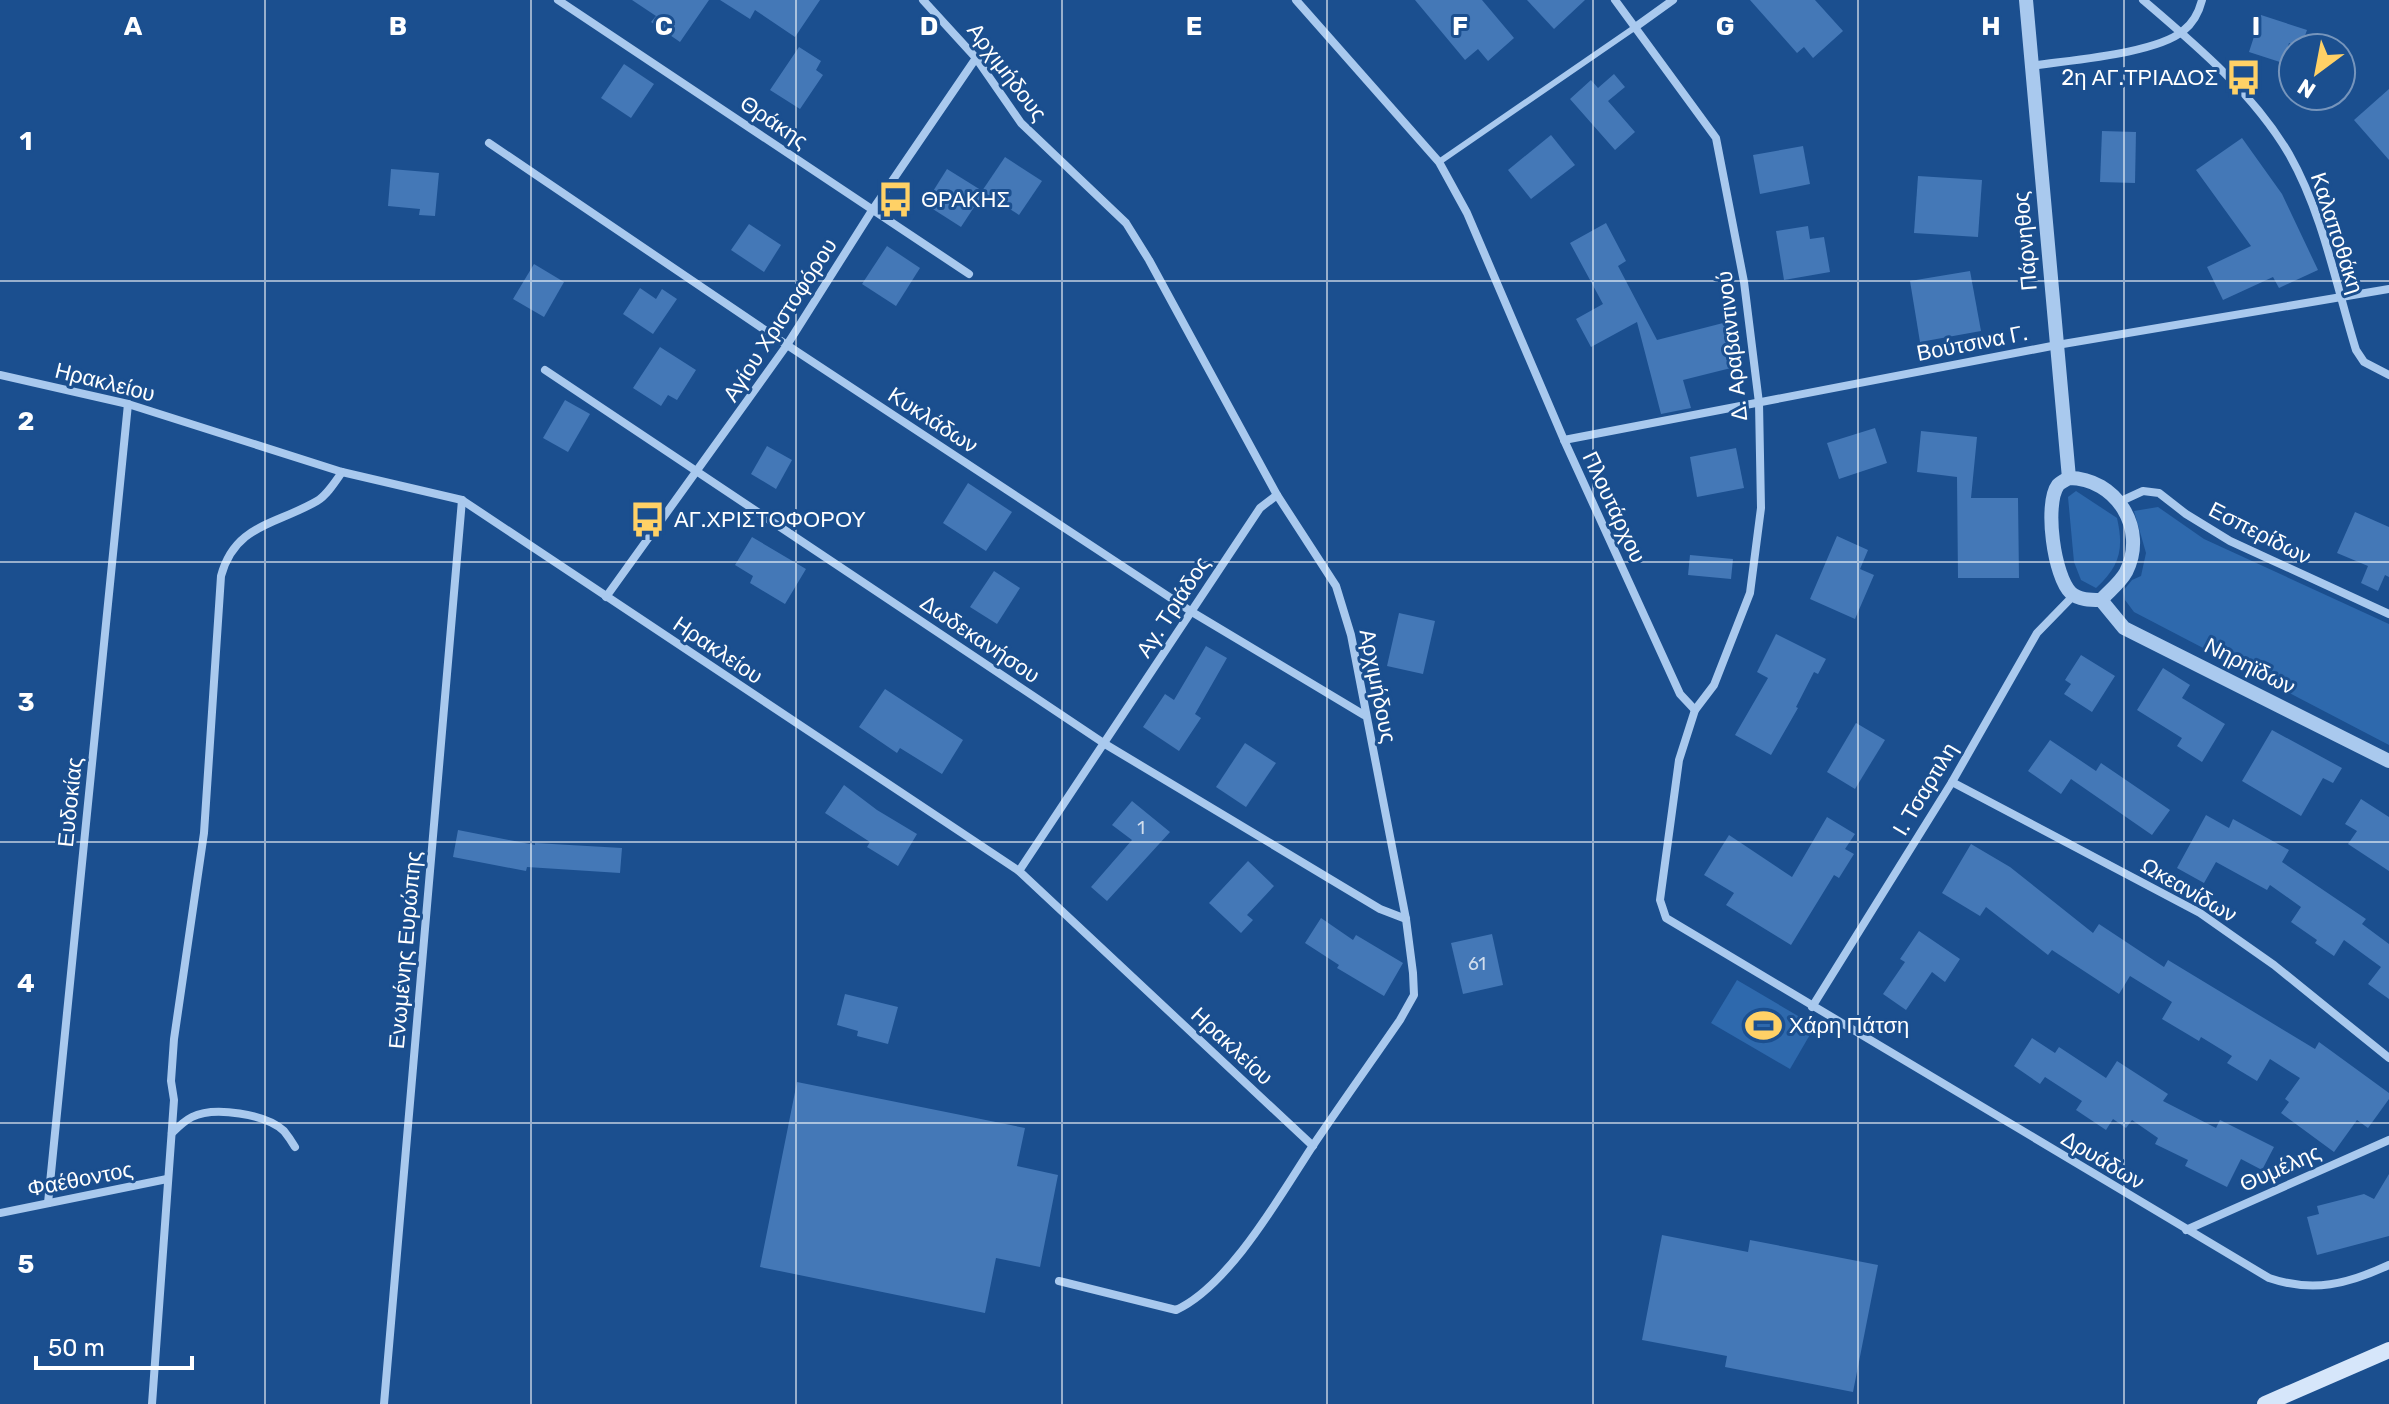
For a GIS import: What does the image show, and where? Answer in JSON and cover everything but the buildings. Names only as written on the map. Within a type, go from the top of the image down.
[{"type":"main road","points":[[2265,1404],[2389,1353]]},
{"type":"street","name":"Θράκης","points":[[558,0],[969,274]]},
{"type":"street","name":"Αρχιμήδους","points":[[923,0],[976,58],[1021,123],[1126,223],[1277,495],[1336,586],[1351,635],[1364,715],[1406,919],[1414,995],[1260,1227],[1206,1291],[1176,1310],[1059,1281]]},
{"type":"street","name":"Πλουτάρχου","points":[[1296,0],[1439,162],[1467,213],[1564,440],[1680,694],[1695,710]]},
{"type":"street","name":"Δ. Αραβαντινού","points":[[1615,0],[1707,123],[1719,149],[1744,282],[1759,403],[1761,508],[1750,593],[1714,685],[1695,710]]},
{"type":"street","points":[[1634,28],[1673,0]]},
{"type":"street","name":"Πάρνηθος","points":[[2026,0],[2069,478]]},
{"type":"street","name":"Καλαποθάκη","points":[[2143,0],[2209,56],[2241,90],[2287,152],[2319,223],[2356,350],[2364,362],[2389,375]]},
{"type":"street","points":[[2030,66],[2145,47],[2181,32],[2198,12],[2202,0]]},
{"type":"street","name":"Αγίου Χριστοφόρου","points":[[606,597],[787,345],[873,209],[976,58]]},
{"type":"street","name":"Κυκλάδων","points":[[489,143],[787,345],[1192,612],[1364,715]]},
{"type":"street","name":"Βούτσινα Γ.","points":[[1564,440],[2057,345],[2389,289]]},
{"type":"street","name":"Δωδεκανήσου","points":[[545,370],[1105,744],[1380,909],[1406,919]]},
{"type":"street","name":"Ηρακλείου","points":[[0,375],[128,404],[342,472],[462,500],[1019,871],[1313,1146]]},
{"type":"street","name":"Ευδοκίας","points":[[48,1203],[128,404]]},
{"type":"street","points":[[152,1404],[174,1100],[171,1081],[174,1039],[204,833],[221,576],[226,555],[238,542],[318,500],[342,472]]},
{"type":"street","points":[[2069,478],[2096,483],[2119,502],[2130,519],[2133,545],[2127,571],[2101,600],[2074,595],[2062,581],[2052,532],[2058,485],[2069,478]]},
{"type":"street","name":"Εσπερίδων","points":[[2119,502],[2143,491],[2159,493],[2230,541],[2389,614]]},
{"type":"street","name":"Αγ. Τριάδος","points":[[1019,871],[1260,508],[1277,495]]},
{"type":"street","name":"Ενωμένης Ευρώπης","points":[[384,1404],[462,500]]},
{"type":"street","name":"Ι. Τσαρτιλη","points":[[1812,1007],[1952,782],[2037,633],[2074,595]]},
{"type":"street","name":"Νηρηϊδων","points":[[2101,600],[2124,628],[2389,761]]},
{"type":"street","points":[[1695,710],[1679,760],[1660,900],[1666,918],[1812,1007]]},
{"type":"street","name":"Ωκεανίδων","points":[[1952,782],[2200,913],[2274,965],[2389,1058]]},
{"type":"street","name":"Δρυάδων","points":[[1812,1007],[2252,1270],[2283,1283],[2312,1286],[2346,1283],[2389,1265]]},
{"type":"street","points":[[171,1134],[193,1116],[222,1112],[275,1125],[284,1131],[295,1147]]},
{"type":"street","name":"Θυμέλης","points":[[2186,1230],[2389,1140]]},
{"type":"street","name":"Φαέθοντος","points":[[0,1213],[167,1179]]},
{"type":"lane","points":[[1439,162],[1634,28]]},
{"type":"shaded area","points":[[2076,491],[2117,518],[2120,539],[2118,556],[2110,572],[2096,588],[2081,580],[2074,562],[2068,497]]},
{"type":"shaded area","points":[[2158,507],[2204,539],[2389,624],[2389,745],[2134,612],[2125,600],[2123,591],[2132,580],[2141,576],[2146,553],[2134,511]]},
{"type":"shaded area","name":"Χάρη Πάτση","points":[[1737,980],[1815,1026],[1790,1069],[1711,1023]]},
{"type":"place","name":"2η ΑΓ.ΤΡΙΑΔΟΣ","points":[[2244,77]]},
{"type":"place","name":"ΘΡΑΚΗΣ","points":[[895,199]]},
{"type":"place","name":"ΑΓ.ΧΡΙΣΤΟΦΟΡΟΥ","points":[[648,519]]},
{"type":"place","name":"Χάρη Πάτση","points":[[1763,1025]]}]
